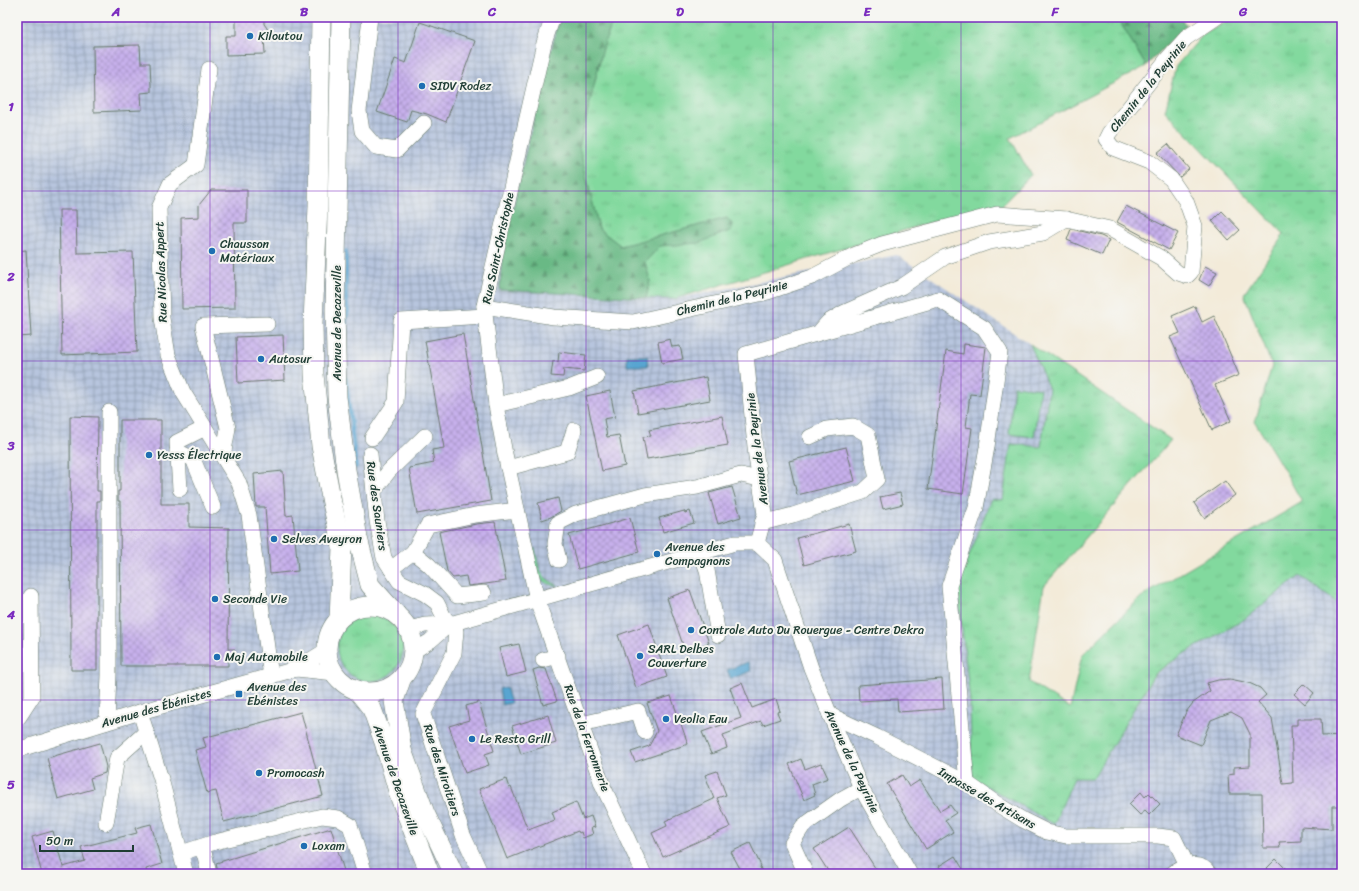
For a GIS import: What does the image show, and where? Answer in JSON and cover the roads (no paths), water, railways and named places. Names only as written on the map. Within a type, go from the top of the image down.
[{"type":"main road","name":"Avenue de Decazeville","points":[[321,17],[314,374],[321,446],[342,547],[339,619]]},
{"type":"main road","name":"Avenue de Decazeville","points":[[341,17],[335,310],[337,397],[346,470],[358,538],[370,585],[403,622]]},
{"type":"main road","points":[[367,606],[383,608],[403,622],[413,643],[414,651],[410,667],[401,680],[388,689],[365,692],[344,684],[334,673],[328,658],[327,650],[330,633],[339,619],[352,610],[367,606]]},
{"type":"main road","name":"Avenue de Decazeville","points":[[401,680],[394,701],[402,750],[425,813],[454,874]]},
{"type":"main road","name":"Avenue de Decazeville","points":[[357,690],[372,709],[384,742],[399,795],[430,874]]},
{"type":"street","points":[[370,17],[359,111],[362,131],[376,147],[397,150],[424,123]]},
{"type":"street","name":"Rue Saint-Christophe","points":[[537,600],[496,406],[485,311],[544,43],[553,17]]},
{"type":"street","name":"Chemin de la Peyrinie","points":[[372,438],[396,402],[401,321],[485,311],[633,322],[768,292],[812,276],[854,255],[882,244],[997,214],[1066,219],[1110,229],[1161,258],[1178,273],[1187,276],[1191,272],[1195,226],[1186,201],[1171,179],[1149,162],[1113,148],[1106,139],[1109,133],[1168,58],[1186,38],[1217,17]]},
{"type":"street","name":"Rue Nicolas Appert","points":[[209,69],[196,165],[170,184],[159,208],[162,318],[168,355],[183,392],[239,483],[249,515],[271,677]]},
{"type":"street","points":[[819,333],[828,322],[845,312],[901,287],[945,257],[989,242],[1044,233],[1066,219]]},
{"type":"street","name":"Avenue de la Peyrinie","points":[[910,874],[862,788],[830,715],[811,668],[775,560],[757,543],[765,514],[756,457],[746,354],[938,299],[984,328],[1000,352],[987,447],[976,508],[950,586],[967,783]]},
{"type":"street","points":[[223,457],[228,428],[203,326],[267,324]]},
{"type":"street","points":[[496,406],[569,388],[597,377]]},
{"type":"street","points":[[107,722],[109,675],[109,412]]},
{"type":"street","points":[[762,523],[793,515],[863,492],[877,479],[868,435],[853,426],[826,429],[810,437]]},
{"type":"street","points":[[180,489],[177,442],[205,428]]},
{"type":"street","points":[[508,468],[567,452],[574,430]]},
{"type":"street","points":[[374,491],[389,471],[425,436]]},
{"type":"street","points":[[177,451],[193,459],[213,507]]},
{"type":"street","name":"Rue des Sauniers","points":[[370,454],[377,521],[384,558],[399,581],[425,594],[437,603],[444,617],[450,624]]},
{"type":"street","points":[[559,560],[555,544],[558,523],[576,514],[645,495],[697,486],[741,475],[759,479]]},
{"type":"street","points":[[391,569],[413,552],[428,525],[476,515],[517,510]]},
{"type":"street","points":[[403,622],[425,625],[450,624],[735,543],[757,543]]},
{"type":"street","points":[[413,552],[429,565],[457,596],[484,593]]},
{"type":"street","points":[[702,553],[707,570],[718,635]]},
{"type":"street","points":[[17,718],[32,697],[32,596]]},
{"type":"street","name":"Rue de la Ferronnerie","points":[[537,600],[602,784],[644,874]]},
{"type":"street","points":[[414,651],[430,641],[450,624]]},
{"type":"street","name":"Rue des Miroitiers","points":[[450,624],[456,631],[454,653],[423,714],[463,835],[481,874]]},
{"type":"street","name":"Avenue des Ébénistes","points":[[17,750],[140,712],[296,669],[327,650]]},
{"type":"street","points":[[542,660],[558,656]]},
{"type":"street","name":"Avenue des Ébénistes","points":[[296,669],[334,673]]},
{"type":"street","points":[[581,724],[638,711],[645,732]]},
{"type":"street","points":[[140,712],[161,779],[186,874]]},
{"type":"street","name":"Impasse des Artisans","points":[[830,715],[967,783],[1000,806],[1047,832],[1066,836],[1158,836],[1174,838],[1187,865]]},
{"type":"street","points":[[106,823],[117,758],[146,732]]},
{"type":"street","points":[[806,874],[792,844],[803,826],[841,799],[862,788]]},
{"type":"street","points":[[181,853],[215,842],[322,816],[338,818],[350,825],[365,874]]},
{"type":"street","points":[[200,847],[205,856],[210,874]]},
{"type":"street","points":[[1172,874],[1177,869],[1187,865],[1195,865],[1208,870],[1210,874]]},
{"type":"water","points":[[627,356],[647,356],[648,366],[627,366]]},
{"type":"water","points":[[748,662],[751,671],[731,679],[727,670]]},
{"type":"water","points":[[506,687],[511,703],[502,705],[499,689]]},
{"type":"waterway","points":[[344,330],[348,311],[346,298],[346,251]]},
{"type":"waterway","points":[[346,378],[356,467]]},
{"type":"place","name":"Kiloutou","points":[[250,36]]},
{"type":"place","name":"SIDV Rodez","points":[[422,86]]},
{"type":"place","name":"Chausson Matériaux","points":[[212,251]]},
{"type":"place","name":"Autosur","points":[[261,359]]},
{"type":"place","name":"Yesss Électrique","points":[[149,455]]},
{"type":"place","name":"Selves Aveyron","points":[[274,539]]},
{"type":"place","name":"Avenue des Compagnons","points":[[657,554]]},
{"type":"place","name":"Seconde Vie","points":[[215,599]]},
{"type":"place","name":"Controle Auto Du Rouergue - Centre Dekra","points":[[691,630]]},
{"type":"place","name":"SARL Delbes Couverture","points":[[640,656]]},
{"type":"place","name":"Maj Automobile","points":[[217,657]]},
{"type":"place","name":"Avenue des Ebénistes","points":[[239,694]]},
{"type":"place","name":"Veolia Eau","points":[[666,719]]},
{"type":"place","name":"Le Resto Grill","points":[[472,739]]},
{"type":"place","name":"Promocash","points":[[259,773]]},
{"type":"place","name":"Loxam","points":[[304,846]]}]
